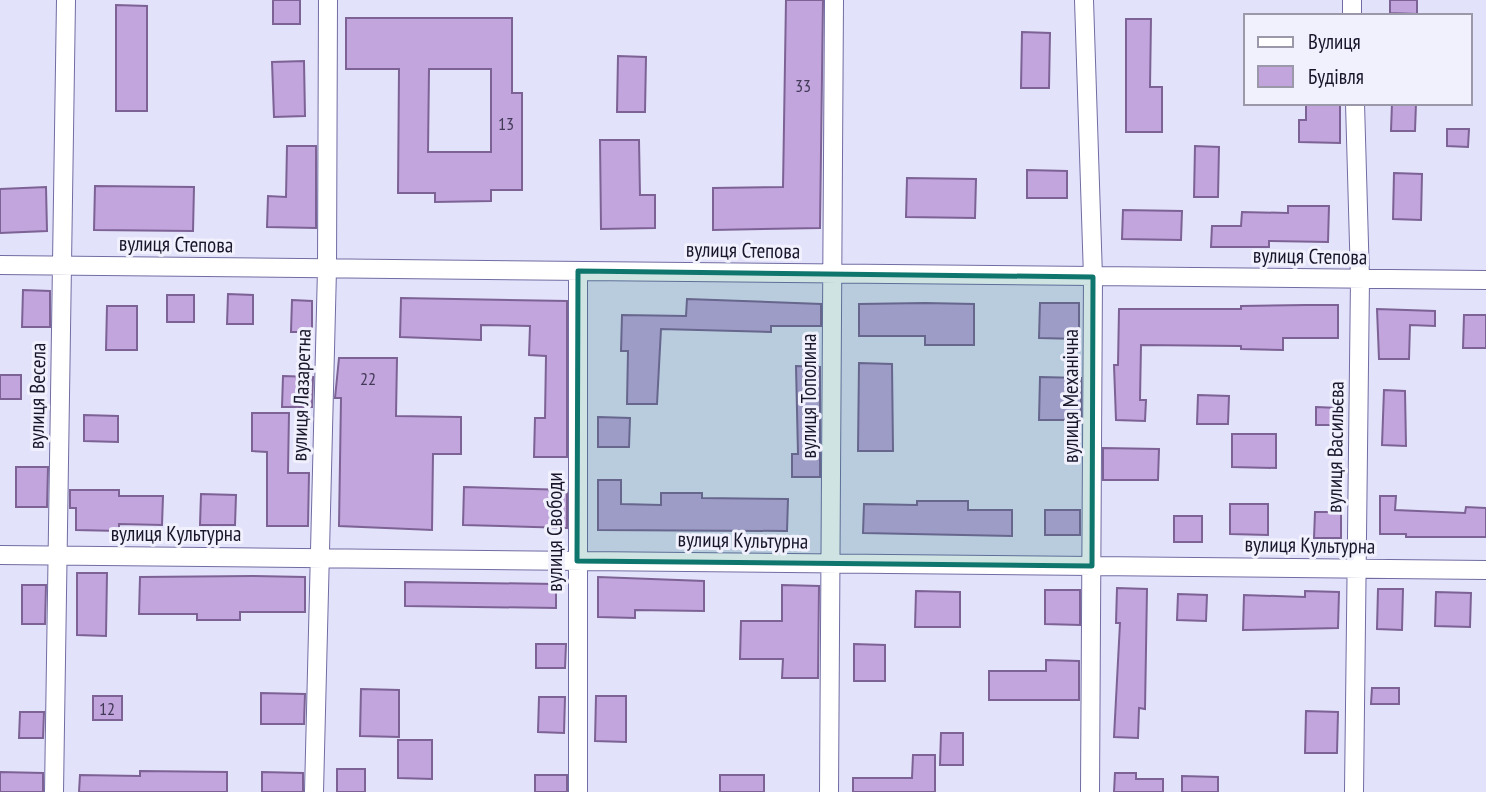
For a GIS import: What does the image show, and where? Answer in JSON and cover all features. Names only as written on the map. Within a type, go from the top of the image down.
[{"type":"street","name":"вулиця Весела","points":[[54,792],[66,0]]},
{"type":"street","name":"вулиця Лазаретна","points":[[314,792],[327,269],[328,0]]},
{"type":"street","name":"вулиця Тополина","points":[[829,792],[834,0]]},
{"type":"street","name":"вулиця Механічна","points":[[1084,0],[1093,277],[1090,792]]},
{"type":"street","name":"вулиця Васильєва","points":[[1354,792],[1360,279],[1355,105]]},
{"type":"street","name":"вулиця Степова","points":[[0,265],[1486,280]]},
{"type":"street","name":"вулиця Свободи","points":[[578,271],[578,792]]},
{"type":"street","name":"вулиця Культурна","points":[[0,555],[1486,569]]},
{"type":"highlighted area","points":[[578,271],[1093,277],[1092,566],[577,561]]},
{"type":"building","points":[[273,0],[300,0],[300,24],[273,24]]},
{"type":"building","points":[[786,0],[823,0],[820,228],[713,230],[713,188],[783,187]]},
{"type":"building","points":[[1390,0],[1417,0],[1417,14],[1390,13]]},
{"type":"building","points":[[116,5],[147,6],[147,111],[116,111]]},
{"type":"building","points":[[346,18],[512,18],[512,93],[522,93],[522,190],[491,190],[491,201],[435,202],[435,193],[398,193],[399,69],[346,69]],"holes":[[[429,69],[491,69],[491,152],[428,152]]]},
{"type":"building","points":[[1126,19],[1151,19],[1150,87],[1162,87],[1162,132],[1126,132]]},
{"type":"building","points":[[1022,32],[1050,33],[1049,88],[1021,88]]},
{"type":"building","points":[[618,56],[646,57],[645,112],[617,112]]},
{"type":"building","points":[[304,61],[305,116],[274,117],[272,62]]},
{"type":"building","points":[[1306,105],[1340,105],[1340,143],[1299,142],[1299,120],[1306,120]]},
{"type":"building","points":[[1392,105],[1416,105],[1415,131],[1391,131]]},
{"type":"building","points":[[1447,129],[1469,129],[1468,147],[1447,146]]},
{"type":"building","points":[[600,140],[639,140],[640,195],[655,195],[655,228],[601,229]]},
{"type":"building","points":[[287,146],[316,146],[316,228],[267,227],[268,196],[286,197]]},
{"type":"building","points":[[1195,146],[1219,147],[1218,197],[1194,197]]},
{"type":"building","points":[[1027,170],[1067,171],[1067,198],[1027,198]]},
{"type":"building","points":[[1394,173],[1422,174],[1421,220],[1393,219]]},
{"type":"building","points":[[907,178],[976,179],[975,218],[906,217]]},
{"type":"building","points":[[95,186],[194,187],[193,231],[94,230]]},
{"type":"building","points":[[46,187],[47,231],[0,233],[0,189]]},
{"type":"building","points":[[1288,206],[1329,206],[1328,242],[1269,241],[1269,247],[1211,247],[1212,226],[1241,226],[1242,212],[1288,213]]},
{"type":"building","points":[[1123,210],[1182,211],[1181,240],[1122,239]]},
{"type":"building","points":[[23,290],[50,291],[50,327],[22,327]]},
{"type":"building","points":[[228,294],[253,295],[253,324],[227,324]]},
{"type":"building","points":[[167,295],[194,295],[194,322],[167,322]]},
{"type":"building","points":[[401,298],[567,301],[567,457],[534,457],[535,418],[545,418],[546,356],[529,355],[530,326],[481,325],[481,340],[400,337]]},
{"type":"building","points":[[687,299],[821,304],[821,326],[771,326],[771,332],[661,329],[657,404],[627,404],[628,351],[621,351],[622,315],[686,316]]},
{"type":"building","points":[[292,300],[312,301],[312,332],[291,332]]},
{"type":"building","points":[[1040,303],[1079,303],[1079,339],[1039,338]]},
{"type":"building","points":[[859,304],[974,304],[974,345],[925,345],[925,336],[859,336]]},
{"type":"building","points":[[1338,305],[1338,338],[1283,338],[1283,350],[1241,349],[1241,346],[1141,345],[1140,400],[1146,400],[1145,421],[1116,420],[1114,365],[1118,365],[1119,309],[1241,309],[1241,306]]},
{"type":"building","points":[[107,306],[137,306],[137,350],[106,350]]},
{"type":"building","points":[[1377,309],[1435,311],[1435,326],[1410,325],[1409,359],[1379,359]]},
{"type":"building","points":[[1464,315],[1486,315],[1486,348],[1463,348]]},
{"type":"building","points":[[339,358],[397,358],[396,416],[461,417],[461,454],[433,454],[432,530],[339,526],[341,398],[335,398]]},
{"type":"building","points":[[859,363],[892,364],[893,451],[858,451]]},
{"type":"building","points":[[796,366],[820,367],[820,477],[792,477],[792,454],[798,454]]},
{"type":"building","points":[[0,375],[21,375],[21,399],[0,399]]},
{"type":"building","points":[[283,376],[313,377],[312,407],[282,407]]},
{"type":"building","points":[[1040,377],[1081,378],[1081,420],[1039,420]]},
{"type":"building","points":[[1384,390],[1405,391],[1406,446],[1382,445]]},
{"type":"building","points":[[1198,395],[1229,396],[1228,424],[1197,424]]},
{"type":"building","points":[[1316,407],[1338,408],[1338,425],[1316,425]]},
{"type":"building","points":[[252,413],[289,413],[288,473],[309,473],[308,526],[267,526],[267,452],[252,451]]},
{"type":"building","points":[[84,415],[118,416],[118,442],[84,441]]},
{"type":"building","points":[[598,417],[630,418],[629,447],[598,447]]},
{"type":"building","points":[[1232,434],[1276,434],[1276,468],[1232,467]]},
{"type":"building","points":[[1103,448],[1159,449],[1158,480],[1103,480]]},
{"type":"building","points":[[16,467],[48,467],[47,507],[16,507]]},
{"type":"building","points":[[598,480],[621,480],[621,504],[661,505],[661,493],[702,493],[702,498],[788,499],[787,531],[598,530]]},
{"type":"building","points":[[464,487],[567,490],[567,528],[463,525]]},
{"type":"building","points":[[70,490],[119,490],[119,496],[163,496],[162,525],[119,524],[119,531],[76,530],[76,508],[70,508]]},
{"type":"building","points":[[201,494],[236,495],[235,525],[200,525]]},
{"type":"building","points":[[1380,496],[1396,496],[1395,510],[1465,513],[1466,507],[1486,508],[1486,537],[1406,537],[1406,534],[1380,534]]},
{"type":"building","points":[[917,501],[968,501],[968,510],[1012,510],[1012,536],[863,533],[864,504],[917,505]]},
{"type":"building","points":[[1230,504],[1268,504],[1268,535],[1230,534]]},
{"type":"building","points":[[1045,510],[1080,510],[1080,535],[1045,535]]},
{"type":"building","points":[[1315,512],[1341,512],[1341,538],[1314,538]]},
{"type":"building","points":[[1174,516],[1202,516],[1202,542],[1174,542]]},
{"type":"building","points":[[77,573],[107,573],[106,636],[77,635]]},
{"type":"building","points":[[140,577],[305,577],[305,612],[240,612],[240,620],[197,620],[197,614],[139,614]]},
{"type":"building","points":[[598,577],[704,581],[704,611],[635,610],[635,618],[598,617]]},
{"type":"building","points":[[405,582],[556,584],[556,608],[405,606]]},
{"type":"building","points":[[22,585],[46,585],[45,624],[22,624]]},
{"type":"building","points":[[782,585],[819,586],[818,678],[782,678],[783,659],[740,659],[741,621],[782,621]]},
{"type":"building","points":[[1117,588],[1147,589],[1145,709],[1139,708],[1138,738],[1114,737],[1120,623],[1116,623]]},
{"type":"building","points":[[1378,589],[1403,589],[1402,630],[1377,629]]},
{"type":"building","points":[[1045,590],[1080,590],[1080,625],[1045,624]]},
{"type":"building","points":[[916,591],[960,592],[960,627],[915,627]]},
{"type":"building","points":[[1305,591],[1339,592],[1338,628],[1243,630],[1244,595],[1305,597]]},
{"type":"building","points":[[1436,592],[1471,593],[1470,627],[1435,626]]},
{"type":"building","points":[[1178,594],[1207,595],[1206,621],[1177,620]]},
{"type":"building","points":[[536,644],[566,644],[565,668],[536,668]]},
{"type":"building","points":[[854,644],[885,645],[885,681],[854,681]]},
{"type":"building","points":[[1046,660],[1079,661],[1079,700],[989,700],[989,671],[1046,671]]},
{"type":"building","points":[[1372,688],[1399,688],[1399,704],[1371,704]]},
{"type":"building","points":[[361,689],[399,690],[399,737],[360,736]]},
{"type":"building","points":[[261,693],[305,694],[304,724],[261,724]]},
{"type":"building","points":[[93,696],[122,696],[122,720],[93,720]]},
{"type":"building","points":[[596,696],[626,696],[626,742],[595,741]]},
{"type":"building","points":[[539,697],[565,697],[564,733],[538,732]]},
{"type":"building","points":[[1306,711],[1338,712],[1337,753],[1305,753]]},
{"type":"building","points":[[20,712],[44,712],[43,738],[19,738]]},
{"type":"building","points":[[941,733],[963,733],[963,765],[940,765]]},
{"type":"building","points":[[398,740],[432,740],[432,779],[398,778]]},
{"type":"building","points":[[913,755],[935,755],[935,792],[853,792],[853,778],[912,778]]},
{"type":"building","points":[[337,769],[365,769],[365,792],[337,792]]},
{"type":"building","points":[[140,771],[227,772],[227,792],[79,792],[80,775],[140,776]]},
{"type":"building","points":[[0,772],[43,773],[43,792],[0,792]]},
{"type":"building","points":[[262,772],[303,773],[303,792],[262,792]]},
{"type":"building","points":[[1115,773],[1136,773],[1136,779],[1163,779],[1163,792],[1114,792]]},
{"type":"building","points":[[535,775],[567,775],[567,792],[535,792]]},
{"type":"building","points":[[720,775],[764,775],[764,792],[720,792]]},
{"type":"building","points":[[1182,776],[1218,777],[1218,792],[1182,792]]}]
